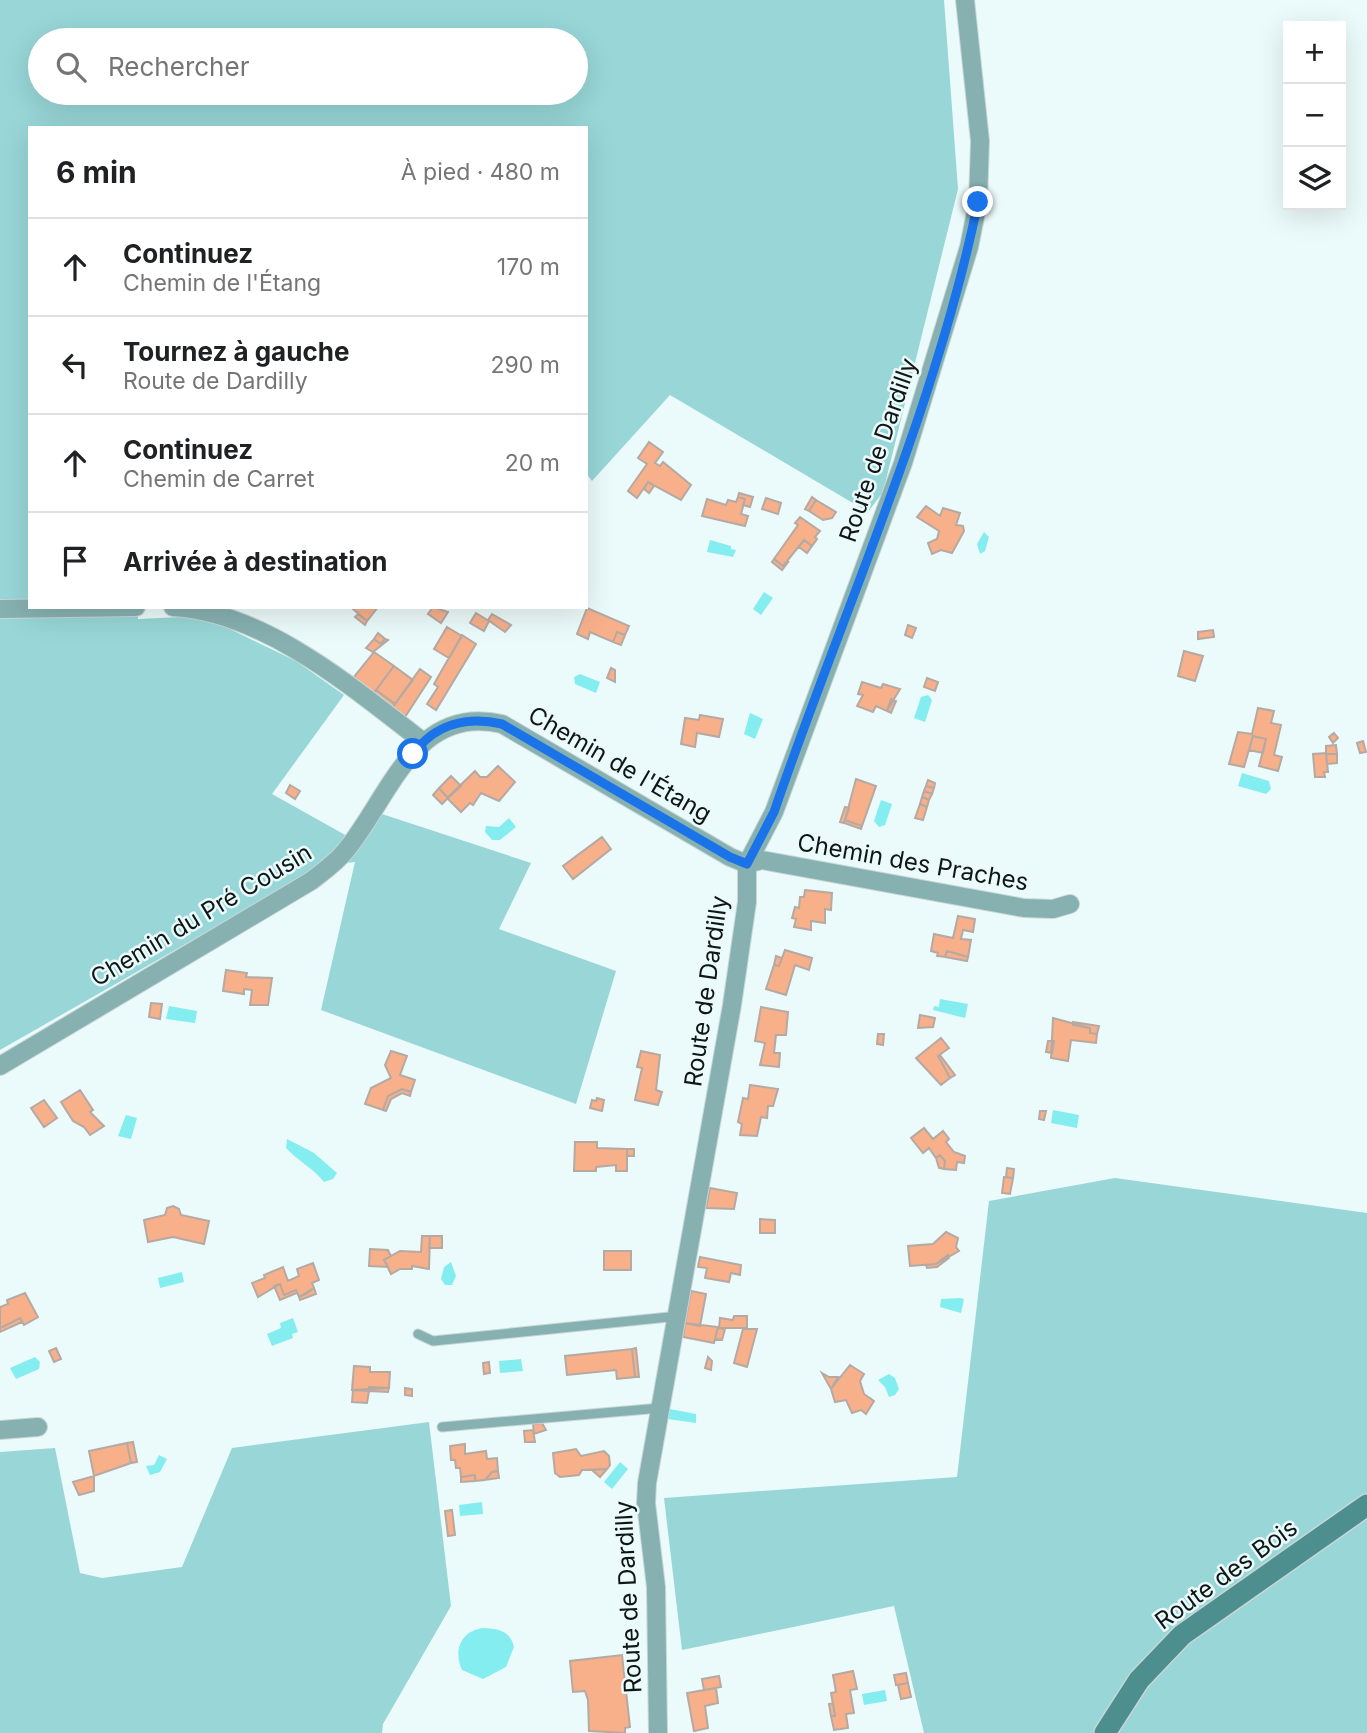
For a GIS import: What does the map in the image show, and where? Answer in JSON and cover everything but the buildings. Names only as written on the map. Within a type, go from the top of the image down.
[{"type":"street","name":"Route de Dardilly","points":[[658,1733],[656,1587],[646,1503],[732,1005],[747,902],[747,864],[774,812],[903,463],[969,247],[978,202],[980,141],[965,0]]},
{"type":"street","points":[[0,609],[28,609]]},
{"type":"street","points":[[200,609],[222,615],[321,663],[422,741]]},
{"type":"street","name":"Chemin de l'Étang","points":[[422,741],[448,725],[466,720],[502,724],[730,857],[747,864]]},
{"type":"street","name":"Chemin du Pré Cousin","points":[[0,1066],[311,881],[332,865],[349,847],[422,741]]},
{"type":"street","name":"Chemin des Praches","points":[[747,864],[762,860],[1024,908],[1053,909],[1070,904]]},
{"type":"street","points":[[0,1430],[38,1427]]},
{"type":"street","name":"Route des Bois","points":[[1105,1733],[1139,1680],[1182,1635],[1367,1505]]},
{"type":"lane","points":[[418,1334],[433,1342],[679,1316]]},
{"type":"lane","points":[[442,1427],[662,1408]]},
{"type":"shaded area","points":[[0,0],[944,0],[958,189],[883,492],[868,512],[670,395],[592,481],[588,476],[588,126],[28,126],[28,609],[138,609],[138,619],[203,616],[296,661],[344,695],[272,794],[356,841],[382,814],[531,863],[499,929],[616,971],[576,1104],[321,1010],[355,862],[322,866],[0,1050]]},
{"type":"shaded area","points":[[984,532],[989,537],[985,551],[980,554],[977,544]]},
{"type":"shaded area","points":[[710,540],[731,546],[731,549],[736,550],[733,557],[707,552]]},
{"type":"shaded area","points":[[764,592],[773,598],[761,615],[753,609]]},
{"type":"shaded area","points":[[580,674],[600,682],[596,693],[575,684],[574,677]]},
{"type":"shaded area","points":[[928,695],[932,700],[925,722],[914,718],[921,697]]},
{"type":"shaded area","points":[[750,713],[763,719],[755,739],[744,734]]},
{"type":"shaded area","points":[[1242,773],[1269,781],[1271,789],[1266,794],[1238,786]]},
{"type":"shaded area","points":[[881,800],[892,804],[885,825],[879,827],[874,821]]},
{"type":"shaded area","points":[[509,818],[516,827],[500,840],[492,840],[485,832],[486,826],[499,827]]},
{"type":"shaded area","points":[[940,999],[968,1004],[965,1018],[933,1010],[934,1006],[939,1007]]},
{"type":"shaded area","points":[[169,1006],[197,1011],[195,1023],[166,1019]]},
{"type":"shaded area","points":[[1053,1110],[1079,1115],[1077,1128],[1051,1123]]},
{"type":"shaded area","points":[[126,1115],[137,1118],[131,1139],[118,1136]]},
{"type":"shaded area","points":[[287,1139],[314,1153],[337,1173],[333,1179],[324,1182],[295,1157],[286,1148]]},
{"type":"shaded area","points":[[1115,1178],[1367,1213],[1367,1733],[924,1733],[894,1606],[682,1650],[664,1498],[957,1477],[989,1201]]},
{"type":"shaded area","points":[[451,1262],[456,1276],[452,1285],[445,1285],[441,1279],[444,1267]]},
{"type":"shaded area","points":[[182,1272],[184,1282],[160,1288],[158,1278]]},
{"type":"shaded area","points":[[941,1299],[964,1299],[961,1313],[940,1307]]},
{"type":"shaded area","points":[[293,1318],[298,1332],[292,1334],[293,1338],[272,1346],[267,1334],[281,1328],[280,1323]]},
{"type":"shaded area","points":[[35,1357],[40,1362],[39,1369],[16,1379],[10,1368]]},
{"type":"shaded area","points":[[521,1359],[523,1371],[500,1373],[499,1361]]},
{"type":"shaded area","points":[[889,1374],[895,1378],[899,1389],[895,1395],[889,1397],[878,1380]]},
{"type":"shaded area","points":[[670,1409],[696,1414],[696,1423],[668,1419]]},
{"type":"shaded area","points":[[429,1422],[451,1606],[383,1724],[382,1733],[0,1733],[0,1452],[55,1448],[80,1573],[102,1578],[182,1567],[232,1448]]},
{"type":"shaded area","points":[[159,1455],[167,1459],[160,1472],[150,1475],[146,1466],[154,1465]]},
{"type":"shaded area","points":[[620,1462],[628,1469],[612,1489],[604,1482]]},
{"type":"shaded area","points":[[482,1502],[483,1514],[460,1516],[459,1505]]},
{"type":"shaded area","points":[[483,1628],[506,1634],[514,1647],[506,1667],[483,1679],[462,1670],[458,1655],[464,1637]]},
{"type":"shaded area","points":[[885,1690],[887,1701],[864,1705],[862,1694]]},
{"type":"route","points":[[413,754],[422,741],[448,725],[483,719],[502,724],[730,857],[747,864],[751,852],[764,836],[774,812],[903,463],[946,328],[969,247],[978,202]]}]
